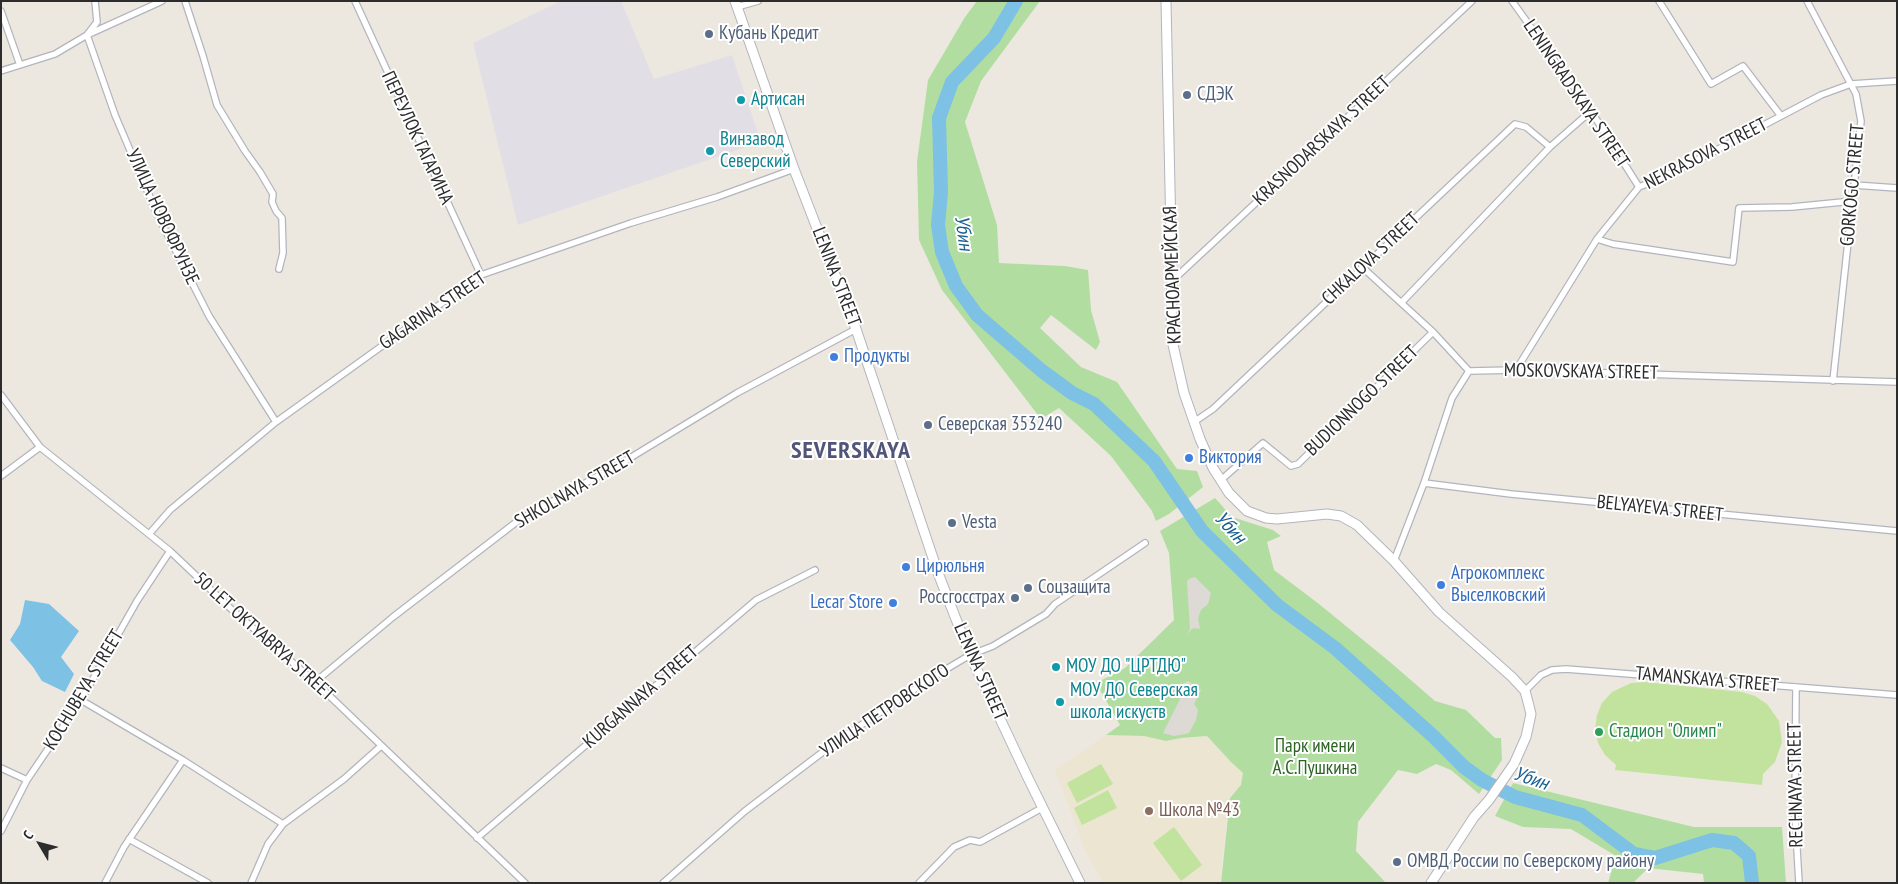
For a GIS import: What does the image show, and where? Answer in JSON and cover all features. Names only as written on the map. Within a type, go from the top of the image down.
[{"type":"street","points":[[87,35],[97,22],[95,1]]},
{"type":"street","points":[[1,71],[55,54],[87,35],[162,1]]},
{"type":"street","points":[[185,1],[217,105],[273,194],[272,202],[282,218],[283,253],[279,269]]},
{"type":"street","name":"ПЕРЕУЛОК ГАГАРИНА","points":[[355,1],[481,275]]},
{"type":"street","points":[[736,4],[758,1]]},
{"type":"street","name":"КРАСНОАРМЕЙСКАЯ","points":[[1166,1],[1172,281],[1171,336],[1184,393],[1213,468],[1229,493],[1248,511],[1266,518],[1277,519],[1327,514],[1341,516],[1357,525],[1394,561],[1440,612],[1525,691]]},
{"type":"street","name":"KRASNODARSKAYA STREET","points":[[1172,281],[1472,1]]},
{"type":"street","name":"LENINGRADSKAYA STREET","points":[[1512,1],[1591,111],[1639,187]]},
{"type":"street","points":[[1659,1],[1712,84],[1742,66],[1781,116]]},
{"type":"street","name":"GORKOGO STREET","points":[[1807,1],[1856,94],[1861,121],[1833,380]]},
{"type":"street","name":"LENINA STREET","points":[[736,4],[794,169],[856,329],[938,573],[970,655],[1042,808],[1080,883]]},
{"type":"street","points":[[1,11],[20,64]]},
{"type":"street","name":"УЛИЦА НОВОФРУНЗЕ","points":[[87,35],[116,115],[158,216],[210,316],[276,422]]},
{"type":"street","name":"NEKRASOVA STREET","points":[[1516,370],[1597,238],[1639,187],[1654,182],[1702,158],[1821,95],[1851,84],[1897,82]]},
{"type":"street","points":[[1402,302],[1550,148],[1591,111]]},
{"type":"street","name":"CHKALOVA STREET","points":[[1194,422],[1213,408],[1514,124],[1526,127],[1550,148]]},
{"type":"street","name":"GAGARINA STREET","points":[[150,533],[170,510],[276,422],[481,275],[631,223],[717,197],[794,169]]},
{"type":"street","points":[[1854,185],[1897,188]]},
{"type":"street","points":[[1597,238],[1613,244],[1733,262],[1739,208],[1792,207],[1853,201]]},
{"type":"street","points":[[1362,267],[1433,332],[1469,372],[1452,398],[1424,483],[1394,561]]},
{"type":"street","name":"SHKOLNAYA STREET","points":[[315,682],[392,617],[519,520],[624,461],[736,393],[856,329]]},
{"type":"street","name":"BUDIONNOGO STREET","points":[[1221,480],[1263,443],[1292,466],[1298,464],[1433,332]]},
{"type":"street","name":"MOSKOVSKAYA STREET","points":[[1469,372],[1516,370],[1897,382]]},
{"type":"street","name":"50 LET OKTYABRYA STREET","points":[[1,394],[40,447],[170,550],[230,608],[315,682],[524,883]]},
{"type":"street","points":[[1,476],[40,447]]},
{"type":"street","name":"BELYAYEVA STREET","points":[[1424,483],[1511,494],[1897,531]]},
{"type":"street","name":"УЛИЦА ПЕТРОВСКОГО","points":[[663,883],[745,811],[836,742],[928,680],[970,655],[993,646],[1046,614],[1055,604],[1145,543]]},
{"type":"street","name":"KOCHUBEYA STREET","points":[[1,831],[27,780],[81,700],[137,601],[170,550]]},
{"type":"street","name":"KURGANNAYA STREET","points":[[477,838],[756,600],[814,570]]},
{"type":"street","name":"TAMANSKAYA STREET","points":[[1525,691],[1541,675],[1552,670],[1566,669],[1897,695]]},
{"type":"street","name":"RECHNAYA STREET","points":[[1796,687],[1795,815],[1798,883]]},
{"type":"street","points":[[1431,883],[1474,818],[1514,764],[1526,737],[1530,714],[1525,691]]},
{"type":"street","points":[[81,700],[183,760],[283,824]]},
{"type":"street","points":[[251,883],[268,844],[283,824],[344,779],[381,746]]},
{"type":"street","points":[[105,883],[129,839],[183,760]]},
{"type":"street","points":[[1,768],[27,780]]},
{"type":"street","points":[[919,883],[954,847],[970,840],[980,842],[1042,808]]},
{"type":"street","points":[[129,839],[208,883]]},
{"type":"shaded area","points":[[561,1],[621,1],[654,79],[732,55],[761,142],[518,225],[473,43]]},
{"type":"shaded area","points":[[1195,577],[1211,593],[1208,604],[1201,610],[1198,618],[1200,629],[1193,628],[1187,634],[1190,629],[1187,582]]},
{"type":"shaded area","points":[[1188,681],[1201,690],[1194,704],[1198,710],[1196,720],[1189,733],[1174,736],[1163,733],[1180,699],[1176,693],[1179,686]]},
{"type":"shaded area","name":"Школа №43","points":[[1106,735],[1144,736],[1166,741],[1207,736],[1243,773],[1243,784],[1229,798],[1220,883],[1103,883],[1085,850],[1055,770]]},
{"type":"green space","points":[[977,1],[1040,1],[981,81],[965,122],[997,225],[999,263],[1065,266],[1088,270],[1091,310],[1100,342],[1096,350],[1051,315],[1040,328],[1081,367],[1117,382],[1177,469],[1197,471],[1203,487],[1169,514],[1156,521],[1152,511],[1111,456],[1059,408],[1041,419],[942,290],[919,240],[917,162],[928,80],[965,17]]},
{"type":"green space","name":"Парк имени А.С.Пушкина","points":[[1215,498],[1232,517],[1273,530],[1281,536],[1267,542],[1274,570],[1319,604],[1435,701],[1466,710],[1495,738],[1501,738],[1502,760],[1479,794],[1451,770],[1436,764],[1417,774],[1398,770],[1358,822],[1356,851],[1386,883],[1221,883],[1230,798],[1241,785],[1243,773],[1207,736],[1166,741],[1144,736],[1106,735],[1120,725],[1096,683],[1125,668],[1174,620],[1169,553],[1160,531]]},
{"type":"green space","points":[[1645,682],[1742,692],[1755,696],[1767,704],[1779,721],[1782,742],[1775,762],[1763,774],[1762,785],[1615,770],[1616,765],[1605,755],[1598,743],[1595,729],[1597,715],[1602,703],[1612,692],[1631,683]]},
{"type":"green space","points":[[1101,764],[1113,784],[1077,803],[1067,783]]},
{"type":"green space","points":[[1513,783],[1694,827],[1782,827],[1786,883],[1704,883],[1703,874],[1648,868],[1633,883],[1608,883],[1616,856],[1571,829],[1523,827],[1495,816]]},
{"type":"green space","points":[[1108,790],[1117,808],[1082,825],[1074,808]]},
{"type":"green space","points":[[1174,827],[1202,865],[1181,881],[1153,843]]},
{"type":"water","points":[[25,600],[49,604],[79,631],[61,657],[74,674],[65,692],[42,681],[33,667],[10,640],[20,624]]},
{"type":"waterway","name":"Убин","points":[[1016,1],[994,38],[952,82],[939,118],[941,192],[938,225],[942,252],[956,286],[977,315],[1042,371],[1072,393],[1094,404],[1154,461],[1202,531],[1277,605],[1335,648],[1433,736],[1464,767],[1482,780],[1515,797],[1582,815],[1634,854],[1655,858],[1712,840],[1734,843],[1749,856],[1752,883]]},
{"type":"place","name":"Кубань Кредит","points":[[709,34]]},
{"type":"place","name":"СДЭК","points":[[1187,95]]},
{"type":"place","name":"Артисан","points":[[741,100]]},
{"type":"place","name":"Винзавод Северский","points":[[710,151]]},
{"type":"place","name":"Продукты","points":[[834,357]]},
{"type":"place","name":"Северская 353240","points":[[928,425]]},
{"type":"place","name":"Виктория","points":[[1189,458]]},
{"type":"place","name":"Vesta","points":[[952,523]]},
{"type":"place","name":"Цирюльня","points":[[906,567]]},
{"type":"place","name":"Агрокомплекс Выселковский","points":[[1441,585]]},
{"type":"place","name":"Соцзащита","points":[[1028,588]]},
{"type":"place","name":"Россгосстрах","points":[[1015,598]]},
{"type":"place","name":"Lecar Store","points":[[893,603]]},
{"type":"place","name":"МОУ ДО \"ЦРТДЮ\"","points":[[1056,667]]},
{"type":"place","name":"МОУ ДО Северская школа искуств","points":[[1060,702]]},
{"type":"place","name":"Стадион \"Олимп\"","points":[[1599,732]]},
{"type":"place","name":"Школа №43","points":[[1149,811]]},
{"type":"place","name":"ОМВД России по Северскому району","points":[[1397,862]]},
{"type":"district","name":"SEVERSKAYA","points":[[851,451]]}]
